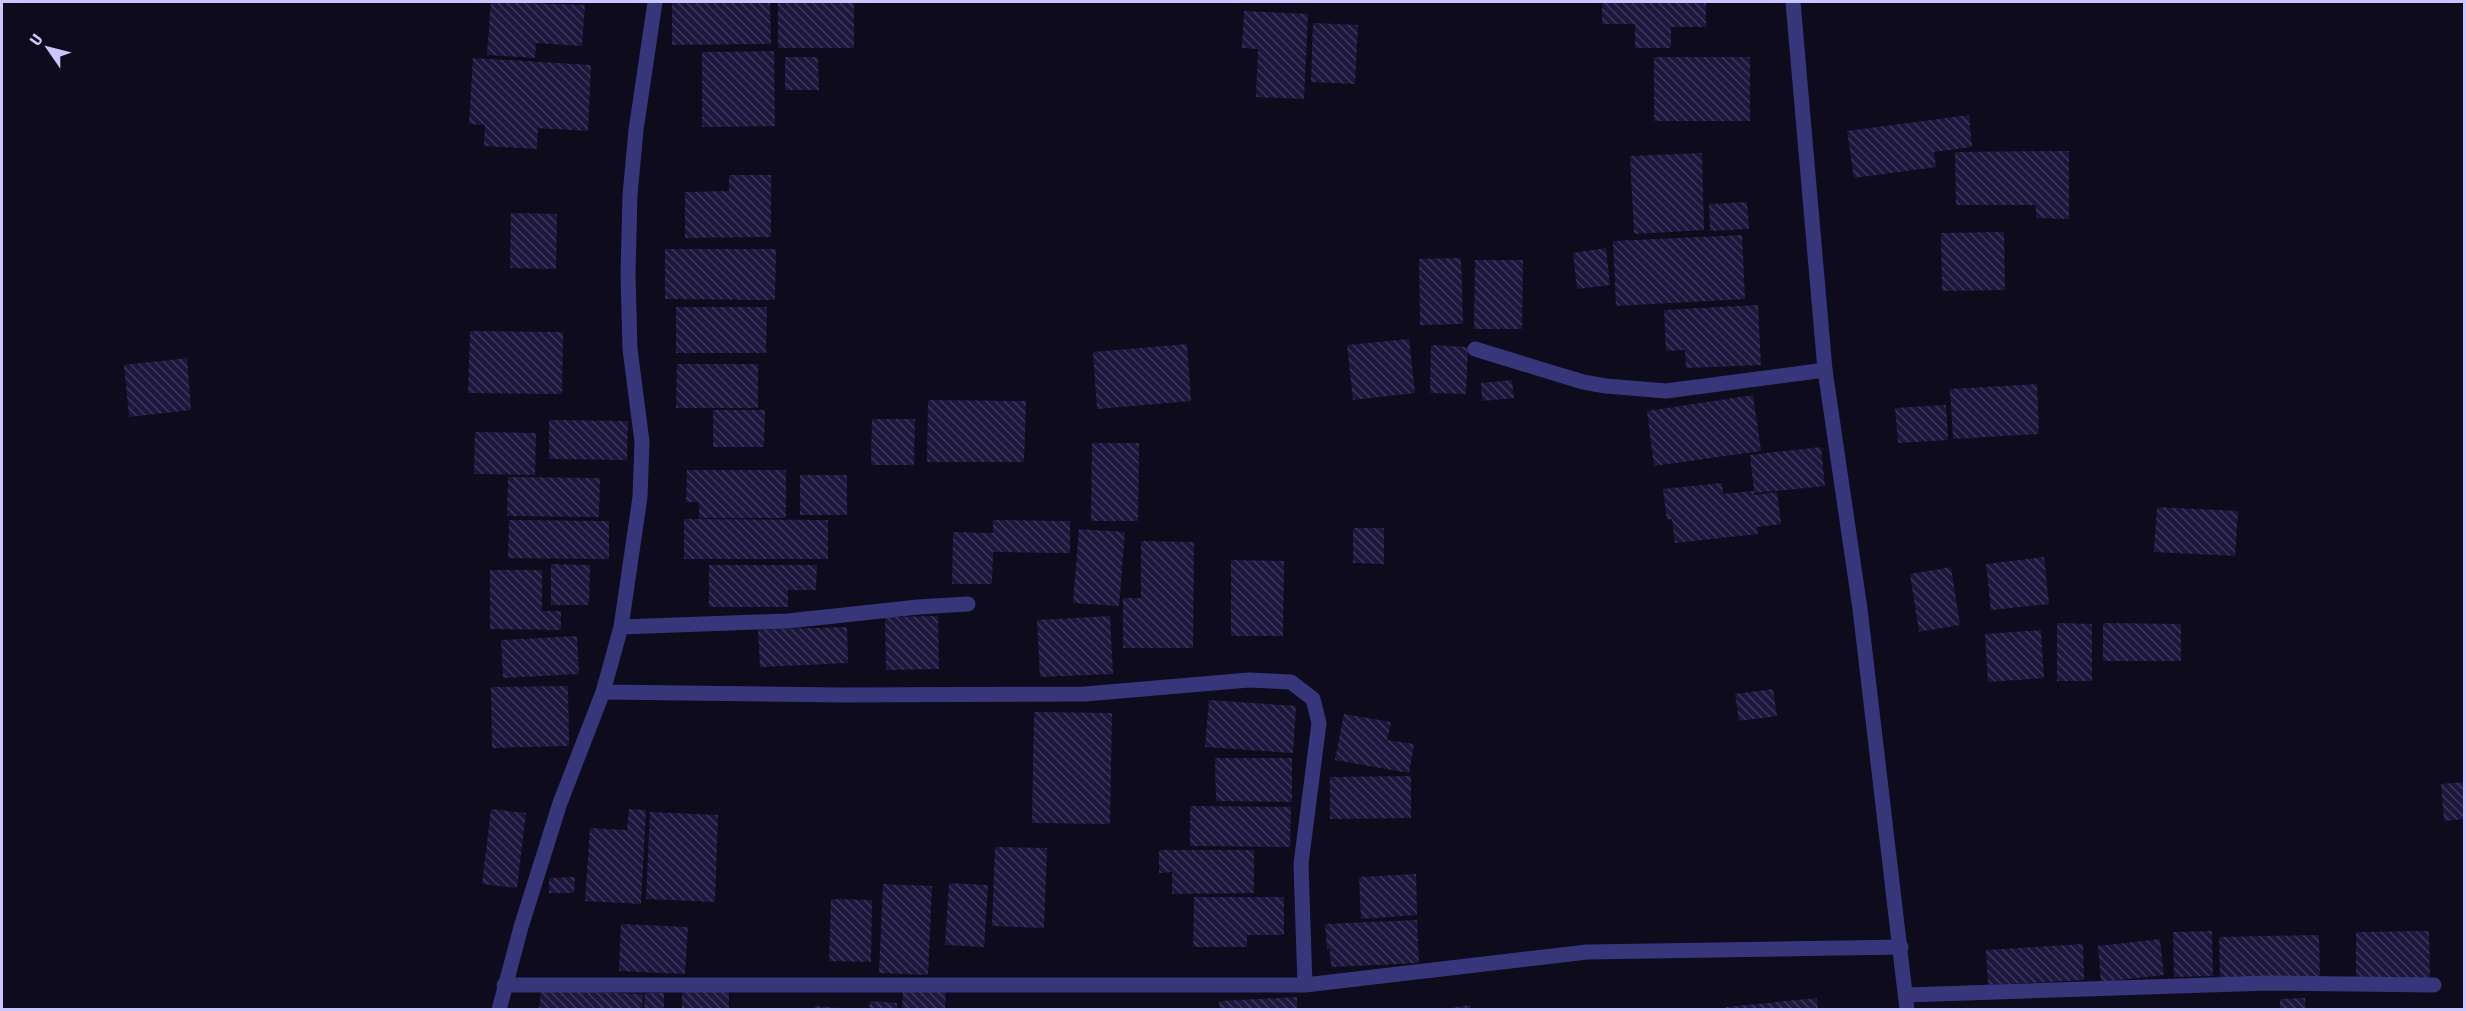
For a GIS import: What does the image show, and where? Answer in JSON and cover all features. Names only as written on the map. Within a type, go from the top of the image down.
[{"type":"street","points":[[499,1010],[504,985],[560,803],[603,692],[621,627],[640,497],[642,442],[630,349],[628,274],[630,195],[636,130],[655,2]]},
{"type":"street","points":[[1792,2],[1825,370],[1860,609],[1907,1002],[2270,983],[2434,985]]},
{"type":"street","points":[[1475,349],[1583,382],[1666,390],[1825,370]]},
{"type":"street","points":[[621,627],[788,621],[968,604]]},
{"type":"street","points":[[603,692],[841,695],[1084,694],[1249,680],[1290,682],[1313,699],[1319,723],[1301,864],[1305,985]]},
{"type":"street","points":[[504,985],[1305,985],[1587,952],[1901,947]]},
{"type":"building","points":[[491,2],[585,5],[582,46],[536,43],[535,58],[487,55]]},
{"type":"building","points":[[672,2],[770,2],[771,44],[672,45]]},
{"type":"building","points":[[778,2],[854,2],[854,48],[778,48]]},
{"type":"building","points":[[1602,2],[1706,2],[1706,27],[1671,27],[1671,48],[1635,48],[1635,24],[1602,24]]},
{"type":"building","points":[[1244,11],[1308,14],[1304,99],[1256,97],[1258,49],[1242,48]]},
{"type":"building","points":[[1313,23],[1358,25],[1355,84],[1311,82]]},
{"type":"building","points":[[774,51],[775,126],[702,127],[702,52]]},
{"type":"building","points":[[785,57],[818,57],[819,90],[785,90]]},
{"type":"building","points":[[1654,57],[1750,57],[1750,121],[1654,121]]},
{"type":"building","points":[[473,58],[591,65],[588,131],[538,128],[537,149],[484,146],[485,125],[469,124]]},
{"type":"building","points":[[1969,115],[1972,147],[1934,152],[1936,167],[1854,178],[1847,131]]},
{"type":"building","points":[[2069,151],[2069,219],[2036,218],[2036,205],[1956,205],[1955,152]]},
{"type":"building","points":[[1702,153],[1704,230],[1634,234],[1630,156]]},
{"type":"building","points":[[729,175],[771,175],[771,237],[685,238],[685,192],[729,191]]},
{"type":"building","points":[[1747,202],[1749,229],[1710,231],[1709,204]]},
{"type":"building","points":[[511,213],[557,214],[556,269],[510,268]]},
{"type":"building","points":[[2004,232],[2005,290],[1942,291],[1941,233]]},
{"type":"building","points":[[1742,235],[1745,299],[1616,306],[1613,241]]},
{"type":"building","points":[[1606,248],[1610,285],[1577,289],[1573,253]]},
{"type":"building","points":[[665,249],[776,249],[775,300],[665,299]]},
{"type":"building","points":[[1461,258],[1463,324],[1420,325],[1419,259]]},
{"type":"building","points":[[1475,260],[1523,260],[1522,329],[1474,329]]},
{"type":"building","points":[[1758,305],[1761,365],[1686,368],[1685,350],[1666,351],[1664,310]]},
{"type":"building","points":[[676,307],[767,307],[766,353],[676,353]]},
{"type":"building","points":[[470,331],[563,332],[562,394],[468,393]]},
{"type":"building","points":[[1409,339],[1415,393],[1353,400],[1347,345]]},
{"type":"building","points":[[1187,344],[1191,401],[1097,409],[1093,352]]},
{"type":"building","points":[[1431,345],[1468,347],[1466,394],[1430,393]]},
{"type":"building","points":[[187,358],[191,410],[129,417],[124,365]]},
{"type":"building","points":[[677,364],[758,364],[758,408],[676,408]]},
{"type":"building","points":[[1512,380],[1514,398],[1482,401],[1481,383]]},
{"type":"building","points":[[2037,384],[2039,434],[1953,439],[1950,389]]},
{"type":"building","points":[[1753,395],[1761,451],[1654,466],[1647,411]]},
{"type":"building","points":[[928,400],[1026,401],[1024,462],[927,462]]},
{"type":"building","points":[[1946,405],[1948,440],[1898,443],[1895,408]]},
{"type":"building","points":[[713,410],[765,410],[764,447],[713,447]]},
{"type":"building","points":[[872,419],[915,419],[914,465],[871,465]]},
{"type":"building","points":[[549,420],[628,421],[627,460],[549,459]]},
{"type":"building","points":[[475,432],[536,433],[535,475],[474,474]]},
{"type":"building","points":[[1092,443],[1139,443],[1138,521],[1091,521]]},
{"type":"building","points":[[1821,447],[1825,486],[1754,493],[1754,495],[1777,492],[1781,524],[1757,527],[1758,534],[1675,543],[1672,519],[1667,520],[1663,489],[1722,483],[1723,494],[1754,491],[1750,455]]},
{"type":"building","points":[[687,470],[786,470],[786,518],[699,518],[699,502],[686,502]]},
{"type":"building","points":[[800,475],[847,475],[847,515],[800,515]]},
{"type":"building","points":[[508,477],[600,478],[599,517],[507,516]]},
{"type":"building","points":[[2157,507],[2238,511],[2235,556],[2154,552]]},
{"type":"building","points":[[684,519],[828,520],[828,559],[684,559]]},
{"type":"building","points":[[509,520],[609,521],[609,559],[508,558]]},
{"type":"building","points":[[993,520],[1070,521],[1070,553],[993,552],[992,584],[952,584],[953,532],[993,533]]},
{"type":"building","points":[[1353,528],[1384,528],[1384,564],[1353,563]]},
{"type":"building","points":[[1079,529],[1125,532],[1119,606],[1073,603]]},
{"type":"building","points":[[1141,541],[1194,542],[1193,648],[1123,648],[1123,598],[1141,598]]},
{"type":"building","points":[[2044,557],[2049,604],[1991,610],[1986,564]]},
{"type":"building","points":[[1231,560],[1284,561],[1283,636],[1231,636]]},
{"type":"building","points":[[551,564],[590,565],[589,605],[551,605]]},
{"type":"building","points":[[709,565],[817,565],[816,590],[788,590],[788,607],[709,607]]},
{"type":"building","points":[[1951,567],[1960,625],[1919,632],[1910,574]]},
{"type":"building","points":[[490,570],[542,570],[542,611],[561,611],[561,630],[490,629]]},
{"type":"building","points":[[938,616],[939,669],[886,670],[885,617]]},
{"type":"building","points":[[1110,616],[1113,674],[1040,677],[1037,620]]},
{"type":"building","points":[[2057,623],[2092,624],[2092,681],[2057,681]]},
{"type":"building","points":[[2103,623],[2181,624],[2181,661],[2103,661]]},
{"type":"building","points":[[847,627],[848,663],[760,667],[758,630]]},
{"type":"building","points":[[2041,630],[2044,678],[1988,682],[1985,634]]},
{"type":"building","points":[[577,636],[579,674],[503,678],[501,640]]},
{"type":"building","points":[[568,686],[569,746],[492,748],[491,687]]},
{"type":"building","points":[[1773,689],[1777,716],[1739,721],[1735,694]]},
{"type":"building","points":[[1209,700],[1296,706],[1293,753],[1205,747]]},
{"type":"building","points":[[1034,712],[1112,713],[1110,824],[1032,823]]},
{"type":"building","points":[[1344,714],[1391,722],[1387,740],[1414,744],[1409,773],[1335,760]]},
{"type":"building","points":[[1215,758],[1292,758],[1292,802],[1216,801]]},
{"type":"building","points":[[1411,776],[1411,818],[1330,819],[1330,777]]},
{"type":"building","points":[[2464,782],[2464,819],[2444,821],[2441,784]]},
{"type":"building","points":[[1190,806],[1291,807],[1290,847],[1190,846]]},
{"type":"building","points":[[491,809],[526,813],[517,888],[482,884]]},
{"type":"building","points":[[629,809],[646,810],[641,904],[585,901],[590,828],[627,830]]},
{"type":"building","points":[[650,812],[718,815],[715,902],[646,899]]},
{"type":"building","points":[[995,847],[1047,848],[1044,928],[992,926]]},
{"type":"building","points":[[1159,850],[1254,850],[1254,893],[1172,894],[1172,872],[1159,873]]},
{"type":"building","points":[[1416,874],[1417,915],[1361,919],[1359,877]]},
{"type":"building","points":[[575,877],[574,893],[549,893],[549,878]]},
{"type":"building","points":[[949,883],[988,885],[984,947],[945,945]]},
{"type":"building","points":[[883,884],[932,886],[928,975],[879,973]]},
{"type":"building","points":[[1194,897],[1284,897],[1284,935],[1247,935],[1247,947],[1193,947]]},
{"type":"building","points":[[831,899],[872,900],[871,962],[829,961]]},
{"type":"building","points":[[1417,920],[1419,963],[1331,967],[1325,924]]},
{"type":"building","points":[[621,924],[688,927],[685,974],[619,971]]},
{"type":"building","points":[[2212,931],[2213,976],[2174,977],[2173,932]]},
{"type":"building","points":[[2429,931],[2430,978],[2356,979],[2356,932]]},
{"type":"building","points":[[2319,935],[2320,977],[2220,979],[2219,937]]},
{"type":"building","points":[[2160,939],[2164,975],[2101,982],[2098,946]]},
{"type":"building","points":[[2083,944],[2084,980],[1988,985],[1986,950]]},
{"type":"building","points":[[903,989],[946,991],[945,1010],[902,1010]]},
{"type":"building","points":[[541,990],[643,994],[642,1010],[539,1010]]},
{"type":"building","points":[[729,991],[729,1010],[682,1010],[682,992]]},
{"type":"building","points":[[645,993],[664,993],[664,1010],[644,1010]]},
{"type":"building","points":[[1297,997],[1297,1010],[1220,1010],[1219,1001]]},
{"type":"building","points":[[1817,998],[1818,1010],[1726,1010],[1726,1007]]},
{"type":"building","points":[[2305,998],[2306,1010],[2280,1010],[2280,999]]},
{"type":"building","points":[[870,1001],[897,1003],[897,1010],[869,1010]]},
{"type":"building","points":[[1470,1005],[1471,1010],[1450,1010],[1450,1008]]},
{"type":"building","points":[[814,1006],[840,1008],[840,1010],[814,1010]]}]
